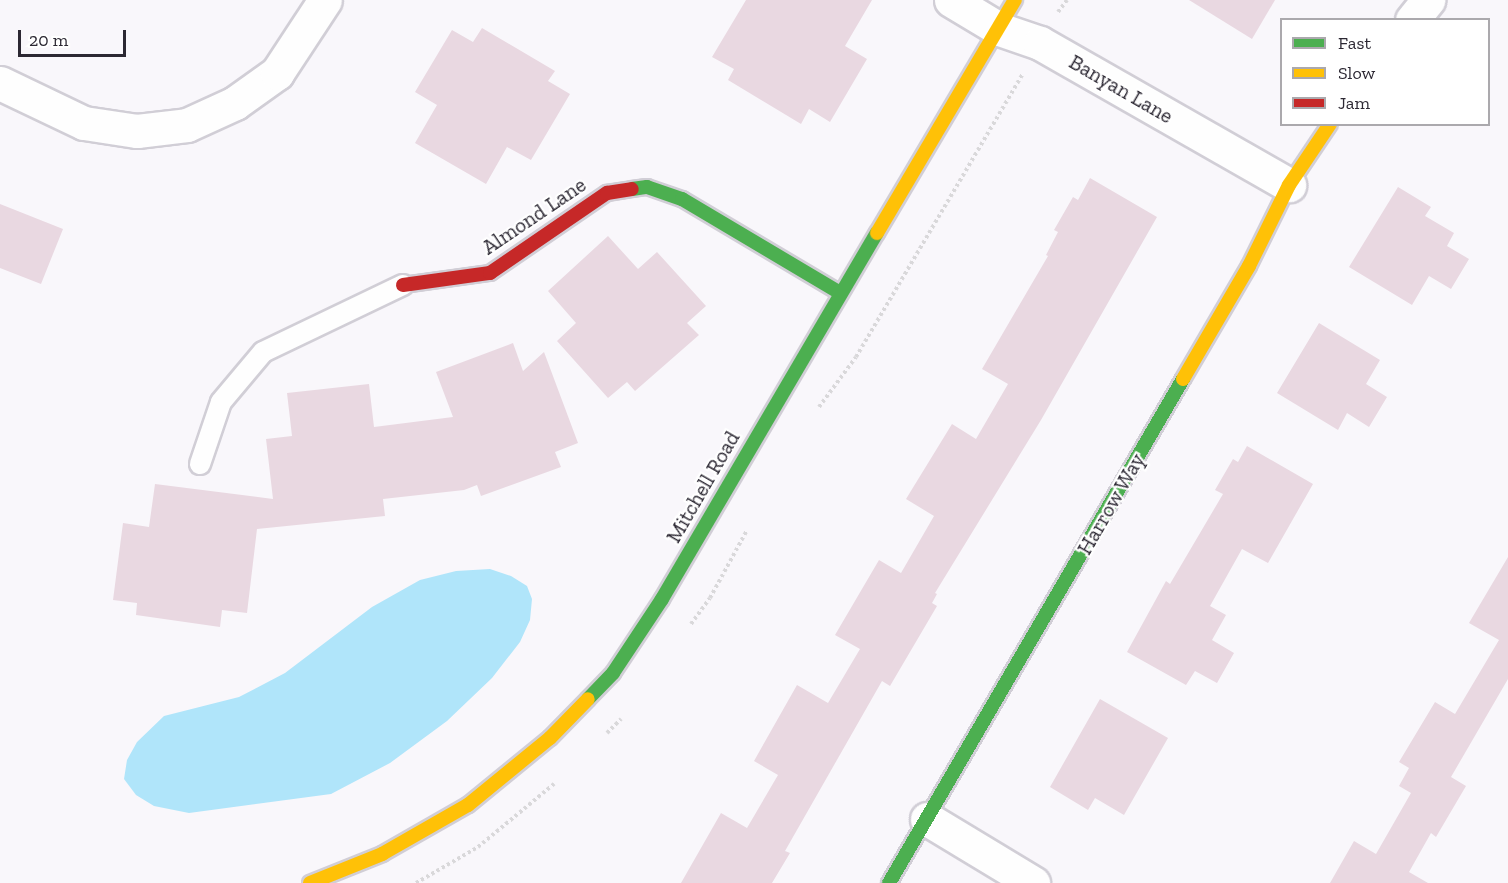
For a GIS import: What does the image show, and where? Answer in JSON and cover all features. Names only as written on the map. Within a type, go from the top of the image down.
[{"type":"street","points":[[0,83],[84,123],[137,131],[187,125],[235,103],[277,73],[325,0]]},
{"type":"street","name":"Banyan Lane","points":[[951,0],[999,28],[1040,43],[1289,185]]},
{"type":"street","name":"Mitchell Road","points":[[324,881],[382,854],[468,806],[550,738],[613,673],[662,599],[840,293],[1015,0]]},
{"type":"street","points":[[1414,18],[1428,0]]},
{"type":"street","name":"Harrow Way","points":[[889,883],[1249,266],[1289,185],[1329,126]]},
{"type":"street","name":"Almond Lane","points":[[403,285],[490,273],[607,192],[647,187],[682,199],[840,293]]},
{"type":"street","points":[[927,819],[1033,883]]},
{"type":"lane","points":[[200,464],[221,402],[262,352],[403,285]]},
{"type":"water","points":[[490,569],[511,576],[527,586],[532,599],[530,620],[520,642],[492,678],[447,721],[390,763],[331,794],[189,813],[154,806],[136,795],[124,779],[127,760],[137,742],[164,716],[239,697],[285,673],[372,607],[420,580],[456,571]]},
{"type":"building","points":[[746,0],[872,0],[845,46],[867,59],[830,122],[809,109],[801,124],[728,80],[734,69],[712,57]]},
{"type":"building","points":[[1189,0],[1275,0],[1252,39]]},
{"type":"building","points":[[482,28],[555,71],[548,81],[570,94],[531,160],[507,147],[486,184],[415,143],[437,105],[415,92],[452,30],[473,42]]},
{"type":"building","points":[[1090,178],[1157,217],[1041,420],[935,593],[937,594],[932,603],[937,606],[890,686],[882,681],[785,851],[790,853],[772,883],[681,883],[721,813],[747,828],[778,775],[754,761],[797,685],[828,703],[860,649],[835,635],[879,560],[901,573],[934,516],[906,499],[952,424],[976,439],[1008,384],[982,369],[1048,256],[1046,255],[1058,232],[1054,230],[1073,197],[1078,200]]},
{"type":"building","points":[[1398,187],[1431,207],[1425,216],[1454,233],[1447,246],[1469,259],[1451,289],[1429,276],[1412,305],[1349,267]]},
{"type":"building","points":[[0,204],[63,229],[41,284],[0,268]]},
{"type":"building","points":[[608,236],[638,269],[657,252],[706,306],[687,323],[699,335],[635,391],[627,382],[608,398],[557,341],[576,323],[548,291]]},
{"type":"building","points":[[1319,323],[1380,360],[1366,384],[1387,397],[1369,427],[1347,413],[1338,430],[1277,393]]},
{"type":"building","points":[[513,343],[523,371],[544,352],[578,443],[555,452],[561,467],[481,496],[477,485],[464,490],[383,499],[385,516],[257,529],[247,613],[222,610],[220,627],[136,615],[137,603],[113,600],[123,523],[149,527],[155,484],[273,499],[266,439],[292,436],[287,393],[369,384],[374,427],[453,417],[436,372]]},
{"type":"building","points":[[1247,446],[1313,484],[1268,563],[1242,549],[1210,606],[1226,615],[1212,640],[1234,653],[1217,683],[1195,671],[1186,685],[1127,652],[1166,581],[1170,584],[1223,494],[1215,490],[1233,459],[1238,462]]},
{"type":"building","points":[[1508,557],[1508,679],[1451,777],[1466,786],[1436,837],[1431,833],[1409,872],[1428,883],[1330,883],[1354,841],[1376,854],[1411,793],[1399,786],[1409,768],[1399,762],[1435,702],[1455,714],[1499,640],[1469,623]]},
{"type":"building","points":[[1100,699],[1168,738],[1124,815],[1095,798],[1088,810],[1050,787]]},
{"type":"traffic: fast","points":[[632,189],[647,187],[682,199],[840,293]]},
{"type":"traffic: fast","points":[[588,699],[613,673],[662,599],[877,233]]},
{"type":"traffic: fast","points":[[889,883],[1183,379]]},
{"type":"traffic: slow","points":[[877,233],[1015,0]]},
{"type":"traffic: slow","points":[[1183,379],[1249,266],[1289,185],[1329,126]]},
{"type":"traffic: slow","points":[[310,883],[382,854],[468,805],[550,738],[588,699]]},
{"type":"traffic: jam","points":[[403,285],[490,273],[607,193],[632,189]]}]
